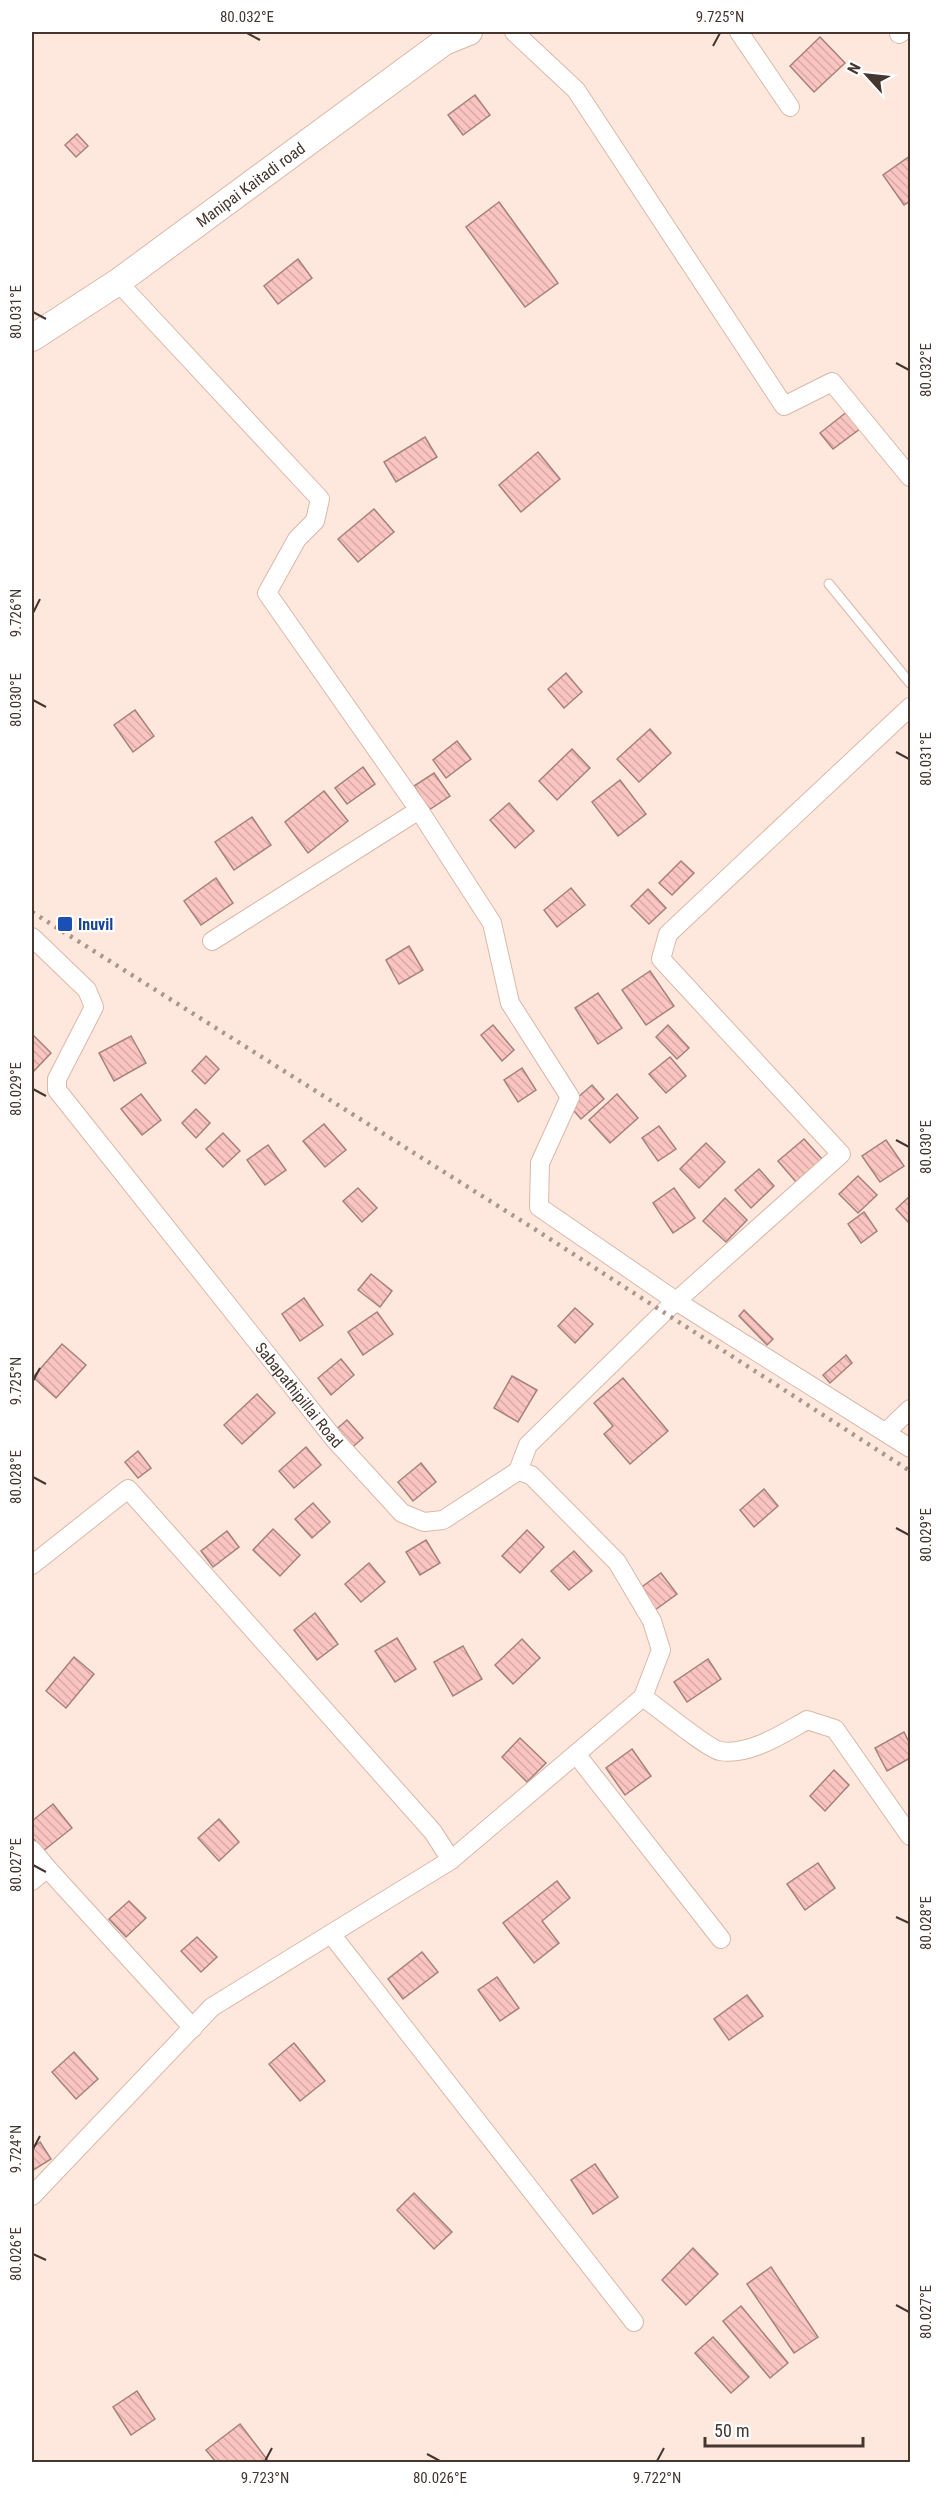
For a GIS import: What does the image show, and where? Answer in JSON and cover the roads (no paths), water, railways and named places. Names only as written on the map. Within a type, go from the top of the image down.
[{"type":"main road","name":"Manipai Kaitadi road","points":[[32,338],[118,282],[444,42],[469,32]]},
{"type":"street","points":[[514,32],[576,90],[784,406],[832,382],[910,477]]},
{"type":"street","points":[[739,32],[790,107]]},
{"type":"street","points":[[118,282],[320,499],[315,521],[297,539],[267,593],[419,810],[492,923],[510,1004],[570,1097],[540,1163],[539,1207],[676,1301],[910,1448]]},
{"type":"street","points":[[32,2196],[212,2007],[451,1860],[643,1697],[661,1650],[652,1621],[617,1562],[531,1475],[518,1471],[528,1445],[676,1301],[841,1154],[662,959],[668,934],[910,707]]},
{"type":"street","points":[[212,942],[419,810]]},
{"type":"street","name":"Sabapathipillai Road","points":[[32,937],[87,990],[94,1007],[57,1078],[57,1089],[334,1440],[402,1513],[424,1522],[443,1520],[518,1471]]},
{"type":"street","points":[[886,1432],[910,1409]]},
{"type":"street","points":[[32,1565],[128,1489],[433,1832],[451,1860]]},
{"type":"street","points":[[643,1697],[718,1751],[745,1749],[779,1736],[807,1720],[835,1729],[910,1836]]},
{"type":"street","points":[[576,1754],[722,1939]]},
{"type":"street","points":[[32,1850],[193,2028]]},
{"type":"street","points":[[32,1881],[47,1868]]},
{"type":"street","points":[[331,1934],[634,2322]]},
{"type":"lane","points":[[829,584],[910,683]]},
{"type":"railway","points":[[32,912],[536,1230],[910,1471]]},
{"type":"place","name":"Inuvil","points":[[65,924]]}]
